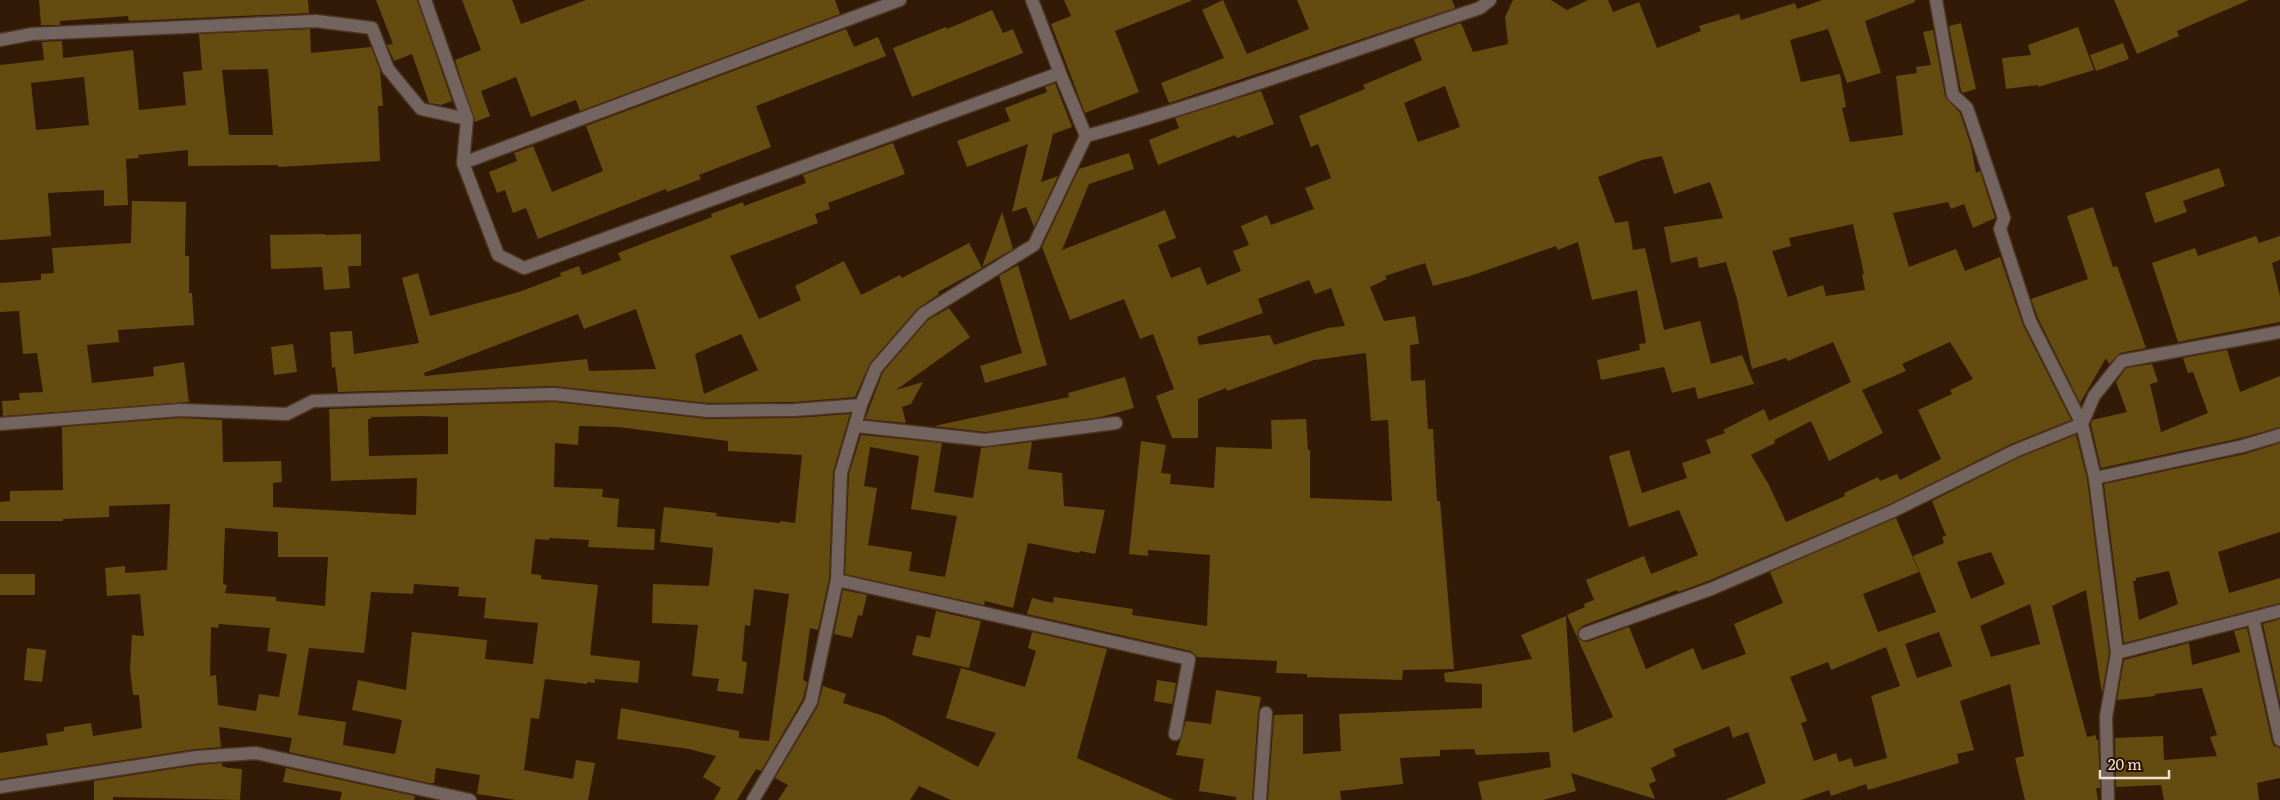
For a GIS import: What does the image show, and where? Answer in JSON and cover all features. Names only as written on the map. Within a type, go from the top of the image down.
[{"type":"street","points":[[425,0],[467,119],[463,163],[498,255],[524,268],[1060,73]]},
{"type":"street","points":[[463,163],[900,0]]},
{"type":"street","points":[[753,800],[811,702],[837,580],[841,473],[861,405],[876,368],[924,314],[1034,245],[1086,136],[1032,0]]},
{"type":"street","points":[[1086,136],[1163,115],[1261,83],[1480,8],[1489,0]]},
{"type":"street","points":[[1936,0],[1953,95],[1967,108],[2004,218],[2000,229],[2030,321],[2082,424],[2095,478],[2117,653],[2106,717],[2108,800]]},
{"type":"street","points":[[0,40],[32,34],[316,21],[372,28],[388,69],[421,109],[467,119]]},
{"type":"street","points":[[1585,634],[1711,589],[1893,511],[2014,451],[2082,424],[2094,396],[2122,361],[2280,332]]},
{"type":"street","points":[[0,424],[180,410],[287,414],[313,401],[554,394],[708,412],[794,410],[861,405]]},
{"type":"street","points":[[856,426],[985,440],[1116,423]]},
{"type":"street","points":[[2095,478],[2243,446],[2280,435]]},
{"type":"street","points":[[837,580],[1189,659],[1175,734]]},
{"type":"street","points":[[2117,653],[2280,611]]},
{"type":"street","points":[[2253,618],[2280,740]]},
{"type":"street","points":[[1260,800],[1266,712]]},
{"type":"street","points":[[0,787],[197,756],[256,753],[470,800]]},
{"type":"building","points":[[39,0],[308,0],[309,13],[129,21],[128,16],[60,21],[60,25],[41,25]]},
{"type":"building","points":[[376,0],[417,0],[452,101],[441,105],[429,103],[412,54],[394,61],[387,45],[393,44]]},
{"type":"building","points":[[462,0],[512,0],[521,24],[586,0],[835,0],[840,14],[580,111],[576,100],[531,117],[516,77],[481,91],[490,116],[475,122],[455,60],[481,50]]},
{"type":"building","points":[[1064,0],[1191,1],[1115,31],[1139,92],[1085,113],[1051,24],[1071,16]]},
{"type":"building","points":[[1223,0],[1247,54],[1309,29],[1297,0],[1452,0],[1455,8],[1169,103],[1161,83],[1224,58],[1202,10]]},
{"type":"building","points":[[1513,0],[1551,0],[1567,10],[1588,0],[1608,0],[1613,12],[1639,2],[1657,48],[1701,31],[1699,26],[1739,14],[1741,20],[1795,3],[1797,9],[1822,0],[1915,0],[1915,2],[1865,21],[1881,73],[1847,83],[1828,29],[1790,40],[1801,82],[1840,74],[1846,107],[1842,108],[1850,142],[1903,135],[1896,76],[1917,73],[1916,67],[1931,65],[1923,32],[1933,30],[1945,96],[1960,113],[1971,146],[1976,173],[1980,171],[1995,218],[1973,228],[1964,204],[1951,209],[1948,202],[1893,213],[1909,267],[1956,249],[1965,271],[2000,257],[2023,325],[2071,420],[2011,444],[1890,504],[1708,581],[1678,592],[1677,590],[1582,626],[1577,636],[1580,640],[1587,642],[1629,627],[1646,669],[1693,648],[1702,670],[1746,654],[1734,624],[1783,603],[1770,572],[1896,518],[1919,572],[1863,594],[1878,632],[1936,612],[1913,556],[1944,543],[1942,537],[1946,536],[1932,501],[2018,458],[2076,435],[2087,479],[2109,653],[2102,694],[2086,590],[2052,606],[2087,737],[2096,735],[2096,740],[2098,739],[2100,788],[2096,788],[2098,800],[2025,800],[2015,758],[2024,756],[2010,684],[1960,701],[1974,750],[1957,754],[1959,763],[1868,790],[1866,784],[1831,796],[1829,790],[1801,800],[1725,800],[1766,783],[1748,732],[1733,738],[1729,726],[1673,749],[1676,756],[1651,768],[1656,781],[1649,784],[1655,799],[1571,773],[1576,791],[1543,800],[1482,800],[1478,782],[1551,767],[1549,752],[1476,755],[1474,749],[1440,750],[1440,756],[1400,758],[1403,784],[1340,791],[1341,800],[1268,800],[1274,715],[1303,714],[1303,754],[1341,751],[1339,714],[1482,708],[1482,684],[1445,682],[1444,673],[1532,659],[1521,635],[1566,616],[1573,733],[1613,717],[1567,615],[1585,607],[1584,604],[1594,600],[1586,580],[1644,556],[1651,574],[1698,555],[1679,510],[1629,527],[1609,456],[1629,450],[1642,493],[1687,478],[1682,463],[1711,453],[1706,440],[1725,433],[1723,430],[1764,409],[1769,421],[1851,382],[1833,342],[1788,361],[1786,358],[1752,369],[1737,299],[1726,262],[1699,268],[1697,257],[1671,263],[1664,227],[1723,218],[1710,182],[1674,194],[1662,156],[1642,160],[1598,177],[1615,223],[1628,221],[1633,250],[1645,248],[1664,330],[1700,321],[1711,364],[1742,355],[1754,384],[1698,399],[1695,387],[1672,393],[1664,367],[1601,380],[1597,360],[1640,350],[1639,344],[1646,343],[1637,290],[1592,300],[1578,242],[1558,250],[1556,246],[1470,276],[1433,286],[1425,263],[1385,276],[1387,279],[1370,287],[1384,321],[1415,316],[1419,344],[1410,345],[1411,381],[1425,380],[1428,429],[1433,429],[1437,501],[1440,501],[1454,669],[1403,670],[1402,680],[1307,677],[1307,674],[1276,673],[1277,661],[1197,657],[1191,651],[1027,614],[1032,598],[1053,603],[1054,597],[1133,609],[1132,615],[1207,626],[1210,555],[1148,550],[1148,556],[1129,554],[1141,441],[1166,445],[1161,473],[1171,474],[1170,484],[1214,488],[1216,447],[1272,449],[1271,420],[1306,419],[1308,450],[1310,450],[1310,498],[1392,501],[1388,420],[1371,421],[1366,353],[1314,360],[1227,391],[1226,388],[1198,399],[1198,438],[1172,438],[1156,396],[1174,389],[1153,334],[1140,339],[1124,299],[1070,320],[1042,247],[1079,169],[1129,153],[1134,169],[1089,184],[1062,250],[1165,210],[1176,238],[1158,245],[1171,278],[1200,267],[1207,285],[1241,271],[1233,251],[1249,245],[1241,226],[1267,215],[1271,225],[1314,209],[1305,188],[1331,178],[1318,144],[1311,147],[1299,116],[1365,89],[1363,85],[1422,60],[1414,39],[1461,23],[1473,52],[1508,44],[1505,17]],"holes":[[[1445,86],[1460,127],[1418,142],[1404,103]],[[1853,224],[1864,274],[1862,274],[1865,290],[1826,296],[1823,285],[1788,297],[1772,251],[1791,246],[1789,238]],[[1309,280],[1315,294],[1331,288],[1345,326],[1328,328],[1274,345],[1270,335],[1199,345],[1197,337],[1263,313],[1258,299]],[[1950,342],[1973,379],[1950,390],[1952,394],[1918,410],[1941,459],[1900,480],[1897,474],[1880,481],[1878,477],[1844,493],[1845,496],[1786,522],[1769,485],[1751,455],[1775,443],[1774,440],[1811,421],[1829,461],[1883,433],[1862,390],[1906,371],[1902,364]],[[1991,552],[2005,584],[1971,599],[1957,562]],[[2030,604],[2040,644],[1991,657],[1980,626]],[[1939,632],[1952,666],[1917,678],[1905,644]],[[1886,647],[1900,686],[1871,696],[1887,758],[1854,767],[1851,758],[1839,762],[1836,753],[1814,761],[1801,723],[1807,721],[1790,677],[1828,662],[1831,670]]]},
{"type":"building","points":[[2114,0],[2249,0],[2177,31],[2179,36],[2137,54]]},
{"type":"building","points":[[992,10],[1003,33],[1013,29],[1023,53],[912,97],[893,48],[946,27],[947,29]]},
{"type":"building","points":[[1961,23],[1976,89],[1963,93],[1961,91],[1949,26]]},
{"type":"building","points":[[2078,27],[2094,70],[2038,87],[2038,85],[2006,89],[2002,58],[2031,55],[2028,45]]},
{"type":"building","points":[[310,29],[311,53],[371,47],[380,70],[383,106],[378,106],[380,161],[278,167],[278,165],[188,166],[188,150],[138,155],[139,158],[126,159],[128,205],[104,206],[104,190],[48,193],[51,236],[0,240],[0,65],[44,60],[42,42],[62,41],[63,58],[133,50],[139,110],[186,105],[183,72],[202,70],[199,34]],"holes":[[[268,69],[273,135],[229,135],[222,70]],[[84,77],[89,125],[36,130],[31,83]]]},
{"type":"building","points":[[846,29],[854,47],[878,37],[886,56],[756,106],[771,147],[699,175],[701,179],[667,192],[666,189],[538,239],[526,208],[513,213],[505,190],[497,193],[489,172],[517,161],[514,153],[533,146],[552,192],[603,171],[586,126]]},
{"type":"building","points":[[2123,43],[2129,59],[2096,71],[2090,55]]},
{"type":"building","points":[[1055,83],[1072,127],[1053,134],[1041,182],[1058,176],[1034,227],[1026,207],[1012,212],[1028,144],[967,167],[957,141],[1010,121],[1005,108],[1047,92],[1045,87]]},
{"type":"building","points":[[1261,91],[1274,124],[1237,138],[1235,135],[1158,165],[1149,140],[1179,128],[1175,118]]},
{"type":"building","points":[[893,143],[905,174],[828,203],[830,209],[815,214],[818,223],[730,256],[759,319],[801,300],[795,286],[844,261],[861,295],[900,275],[902,278],[969,243],[982,268],[938,292],[939,294],[917,309],[870,363],[855,397],[794,402],[708,403],[554,386],[338,392],[335,367],[332,368],[330,332],[352,331],[354,354],[419,343],[402,278],[418,273],[430,316],[519,292],[561,276],[560,273],[579,266],[582,275],[621,260],[618,253],[712,217],[711,214],[743,202],[744,206],[806,183],[803,175]],"holes":[[[636,309],[656,369],[589,371],[587,359],[425,376],[424,373],[578,314],[584,329]],[[741,334],[758,370],[704,394],[695,354]]]},
{"type":"building","points":[[2219,168],[2225,186],[2183,201],[2187,212],[2155,223],[2145,193]]},
{"type":"building","points":[[132,201],[186,202],[185,256],[189,256],[189,293],[192,293],[194,325],[118,330],[119,342],[87,345],[92,383],[154,376],[153,367],[184,362],[189,402],[3,416],[2,401],[20,400],[19,393],[43,392],[37,353],[23,354],[19,311],[0,312],[0,283],[41,280],[41,274],[54,273],[52,248],[131,243]]},
{"type":"building","points":[[2093,207],[2113,267],[2117,266],[2146,348],[2120,353],[2109,364],[2106,358],[2080,403],[2038,318],[2031,299],[2088,279],[2067,216]]},
{"type":"building","points":[[1002,212],[1013,249],[982,267]]},
{"type":"building","points":[[361,234],[361,266],[348,266],[350,288],[324,290],[322,267],[271,269],[270,235]]},
{"type":"building","points":[[2256,236],[2259,243],[2280,236],[2280,260],[2272,263],[2280,296],[2280,322],[2178,342],[2152,263],[2195,248],[2198,256]]},
{"type":"building","points":[[1018,265],[1047,365],[985,383],[980,366],[1022,353],[999,276]]},
{"type":"building","points":[[949,308],[970,337],[896,390],[923,382],[911,404],[902,407],[906,423],[865,419],[883,372],[928,320]]},
{"type":"building","points":[[293,344],[297,372],[274,375],[271,347]]},
{"type":"building","points":[[2227,350],[2240,392],[2280,376],[2280,427],[2241,438],[2101,468],[2091,425],[2092,420],[2127,412],[2116,382],[2126,368],[2152,364],[2158,382],[2150,384],[2161,432],[2208,413],[2193,372],[2188,373],[2183,358]]},
{"type":"building","points":[[1125,377],[1134,408],[1101,417],[985,432],[934,426],[1069,397],[1068,393]]},
{"type":"building","points":[[554,402],[708,419],[794,418],[850,414],[833,472],[829,579],[818,630],[810,628],[803,680],[807,682],[803,699],[761,771],[756,769],[737,800],[714,800],[721,788],[703,777],[716,756],[689,749],[617,739],[621,708],[739,731],[739,738],[769,741],[789,594],[754,589],[750,626],[745,625],[742,661],[747,662],[743,694],[717,691],[719,679],[692,676],[698,625],[652,623],[653,584],[709,586],[713,548],[660,542],[664,507],[717,513],[716,516],[795,523],[802,455],[728,451],[728,441],[618,427],[579,426],[578,445],[555,443],[554,487],[603,489],[602,497],[619,499],[617,527],[655,529],[654,550],[588,547],[589,540],[535,539],[531,574],[541,575],[541,579],[598,585],[590,655],[640,661],[638,683],[595,679],[595,683],[587,682],[587,684],[545,679],[539,719],[531,718],[524,770],[573,779],[576,760],[595,763],[588,800],[516,800],[477,794],[480,775],[436,768],[434,783],[429,783],[289,752],[292,738],[219,727],[221,747],[196,749],[0,779],[0,753],[48,745],[46,734],[64,731],[64,727],[91,723],[93,736],[142,728],[139,695],[133,695],[130,668],[132,635],[144,636],[140,594],[107,596],[105,568],[125,566],[125,573],[167,570],[170,504],[109,506],[109,517],[63,519],[63,521],[0,521],[0,502],[10,501],[10,491],[63,490],[62,427],[180,418],[222,420],[223,462],[281,461],[282,482],[273,483],[273,507],[416,515],[417,478],[331,481],[329,409]],"holes":[[[371,417],[448,417],[448,454],[369,456],[368,419],[371,419]],[[225,528],[278,532],[278,557],[328,557],[325,606],[276,601],[276,597],[225,593],[227,585],[223,584]],[[414,584],[459,587],[458,596],[486,598],[484,618],[538,623],[533,664],[485,659],[487,640],[412,632],[406,690],[358,680],[352,710],[402,720],[395,754],[343,745],[346,722],[298,715],[309,648],[364,653],[371,592],[413,594]],[[219,624],[270,628],[267,651],[287,654],[279,697],[259,694],[256,711],[218,705],[216,675],[210,676],[211,627],[218,628]]]},
{"type":"building","points":[[861,435],[942,443],[934,492],[973,498],[981,448],[1032,442],[1028,469],[1062,473],[1064,506],[1105,510],[1095,554],[1080,551],[1079,553],[1028,543],[1013,608],[985,601],[984,605],[845,574],[849,474]],"holes":[[[870,447],[919,456],[911,509],[957,516],[945,577],[909,571],[912,552],[868,545],[877,488],[864,486]]]},
{"type":"building","points":[[2280,443],[2280,532],[2218,552],[2229,593],[2280,578],[2280,603],[2124,643],[2104,484],[2245,454]],"holes":[[[2169,571],[2178,604],[2139,620],[2133,581],[2136,581],[2136,578]]]},
{"type":"building","points":[[0,574],[35,574],[35,595],[0,595]]},
{"type":"building","points":[[843,590],[867,595],[862,616],[858,615],[852,638],[834,634]]},
{"type":"building","points":[[936,611],[981,621],[969,668],[912,655],[917,635],[930,638]]},
{"type":"building","points":[[2280,619],[2280,702],[2263,624]]},
{"type":"building","points":[[2247,628],[2272,742],[2274,746],[2280,748],[2280,778],[2257,783],[2259,800],[2164,800],[2161,785],[2116,787],[2115,738],[2163,736],[2164,760],[2217,756],[2210,737],[2217,735],[2202,688],[2117,700],[2124,660],[2189,643],[2192,665],[2240,652],[2234,631]]},
{"type":"building","points":[[1032,632],[1107,649],[1077,758],[1174,800],[951,800],[919,786],[910,800],[778,800],[788,785],[775,778],[818,706],[823,686],[846,694],[843,703],[884,716],[978,767],[996,733],[946,718],[961,668],[1025,687],[1036,651],[1028,648]]},
{"type":"building","points":[[27,648],[46,650],[42,682],[24,680]]},
{"type":"building","points":[[1157,680],[1176,683],[1172,704],[1154,701]]},
{"type":"building","points":[[1216,690],[1261,697],[1258,712],[1252,800],[1236,800],[1236,797],[1199,791],[1204,759],[1176,755],[1186,721],[1211,724]]},
{"type":"building","points":[[222,763],[222,766],[228,768],[242,769],[240,800],[113,797],[113,800],[94,800],[94,781]]},
{"type":"building","points":[[286,768],[415,796],[414,800],[340,800],[342,792],[283,782]]}]
